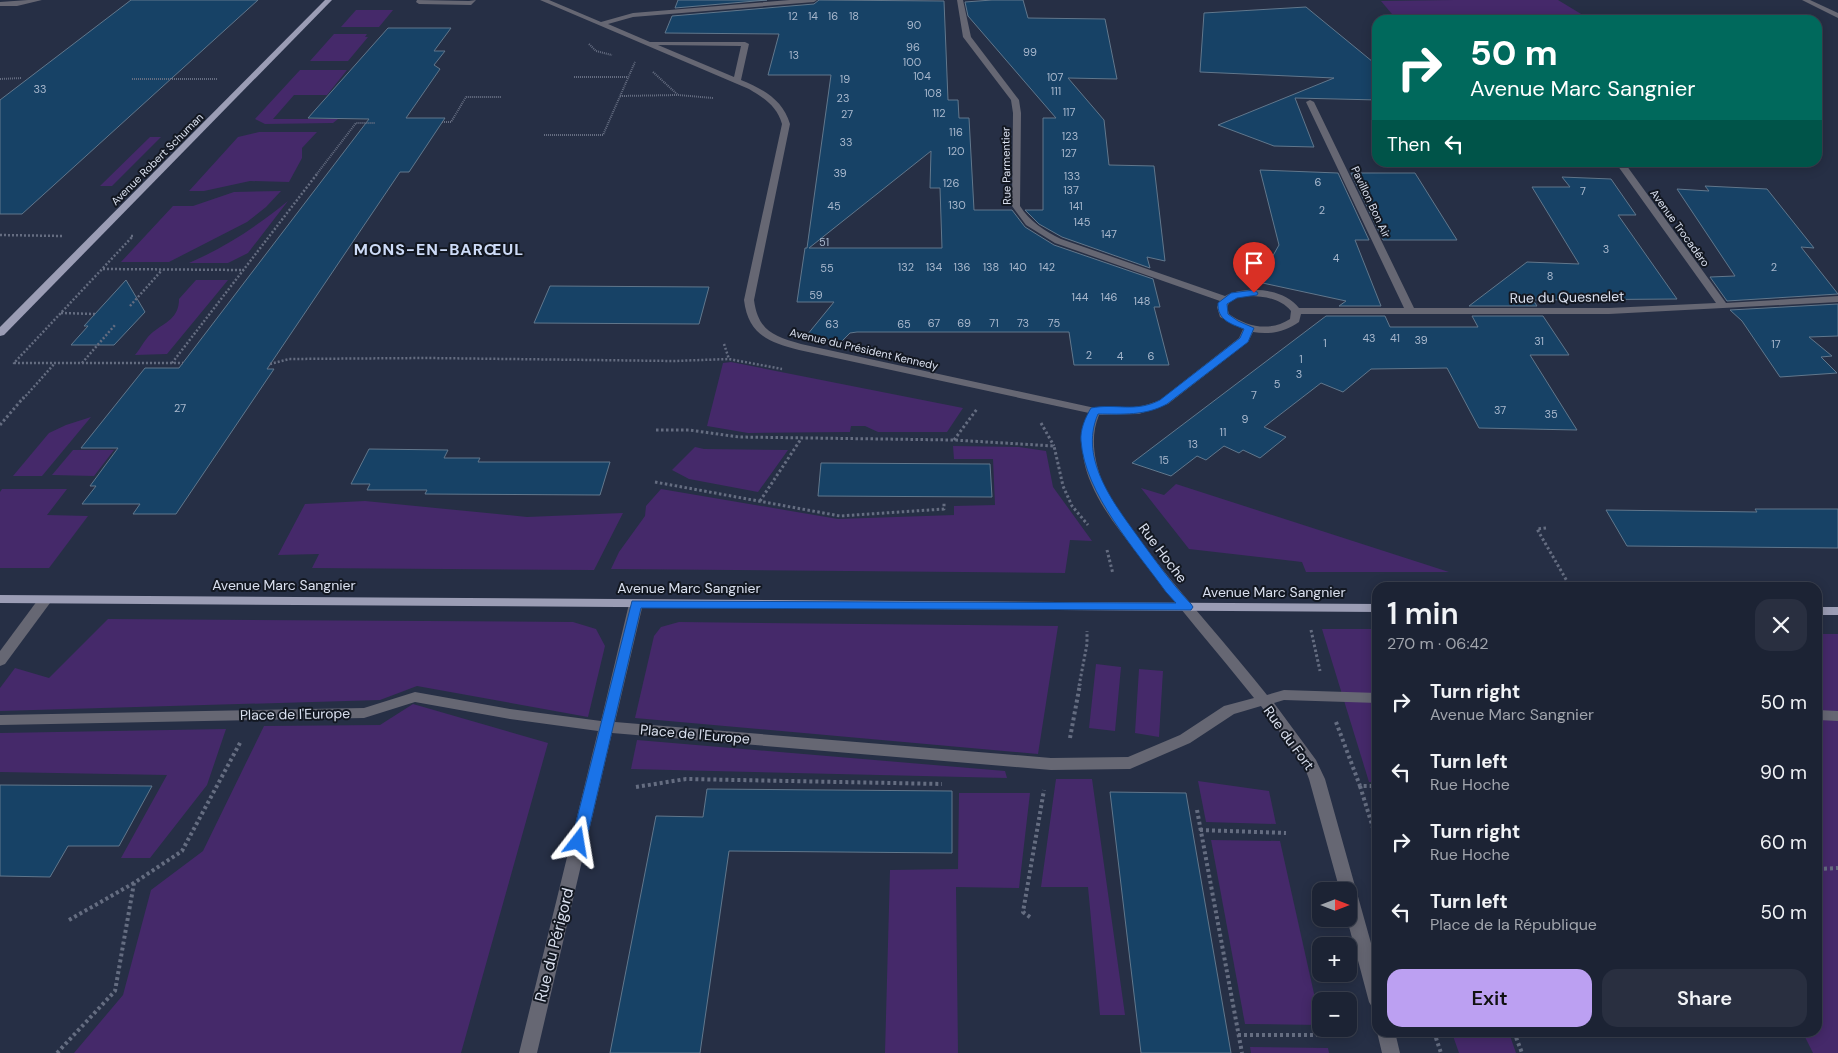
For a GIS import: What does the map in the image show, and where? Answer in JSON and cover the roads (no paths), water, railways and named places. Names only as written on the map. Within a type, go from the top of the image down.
[{"type":"main road","name":"Avenue Robert Schuman","points":[[0,333],[329,0]]},
{"type":"main road","name":"Avenue Marc Sangnier","points":[[0,599],[1372,608]]},
{"type":"main road","points":[[1822,611],[1838,612]]},
{"type":"street","points":[[0,4],[10,5],[39,0]]},
{"type":"street","points":[[421,0],[419,2],[471,2],[473,0]]},
{"type":"street","name":"Avenue du Président Kennedy","points":[[543,0],[737,80],[770,98],[781,110],[786,124],[749,300],[749,310],[759,329],[769,337],[799,347],[1095,410]]},
{"type":"street","points":[[601,24],[633,15],[814,0]]},
{"type":"street","name":"Rue Parmentier","points":[[960,0],[967,36],[1015,100],[1017,113],[1016,206],[1023,218],[1035,228],[1058,241],[1226,300]]},
{"type":"street","points":[[1805,0],[1838,16]]},
{"type":"street","points":[[0,11],[10,5]]},
{"type":"street","name":"Avenue du Président Kennedy","points":[[646,43],[745,44],[737,80]]},
{"type":"street","name":"Pavillon Bon Air","points":[[1310,102],[1411,312]]},
{"type":"street","name":"Avenue Trocadéro","points":[[1623,167],[1723,306]]},
{"type":"street","points":[[1247,293],[1268,294],[1286,301],[1296,311],[1295,320],[1284,327],[1268,330],[1249,328],[1234,323],[1224,315],[1222,307],[1226,300],[1234,295],[1247,293]]},
{"type":"street","name":"Rue du Quesnelet","points":[[1296,311],[1570,312],[1838,299]]},
{"type":"street","points":[[1095,410],[1131,412],[1152,408],[1164,402],[1244,340],[1249,328]]},
{"type":"street","name":"Rue Hoche","points":[[1095,410],[1088,425],[1086,440],[1092,469],[1100,490],[1114,514],[1170,589],[1186,607]]},
{"type":"street","points":[[0,661],[45,600]]},
{"type":"street","name":"Rue du Périgord","points":[[528,1053],[636,604]]},
{"type":"street","name":"Rue du Fort","points":[[1186,607],[1310,764],[1317,779],[1346,882]]},
{"type":"street","name":"Place de l'Europe","points":[[0,720],[364,713],[415,697],[510,714],[606,727],[1052,764],[1130,763],[1185,739],[1229,710],[1284,695],[1372,698]]},
{"type":"street","points":[[1822,715],[1838,716]]},
{"type":"street","points":[[1358,928],[1372,980]]},
{"type":"street","points":[[1387,1037],[1391,1053]]},
{"type":"district","name":"MONS-EN-BARŒUL","points":[[439,249]]}]
